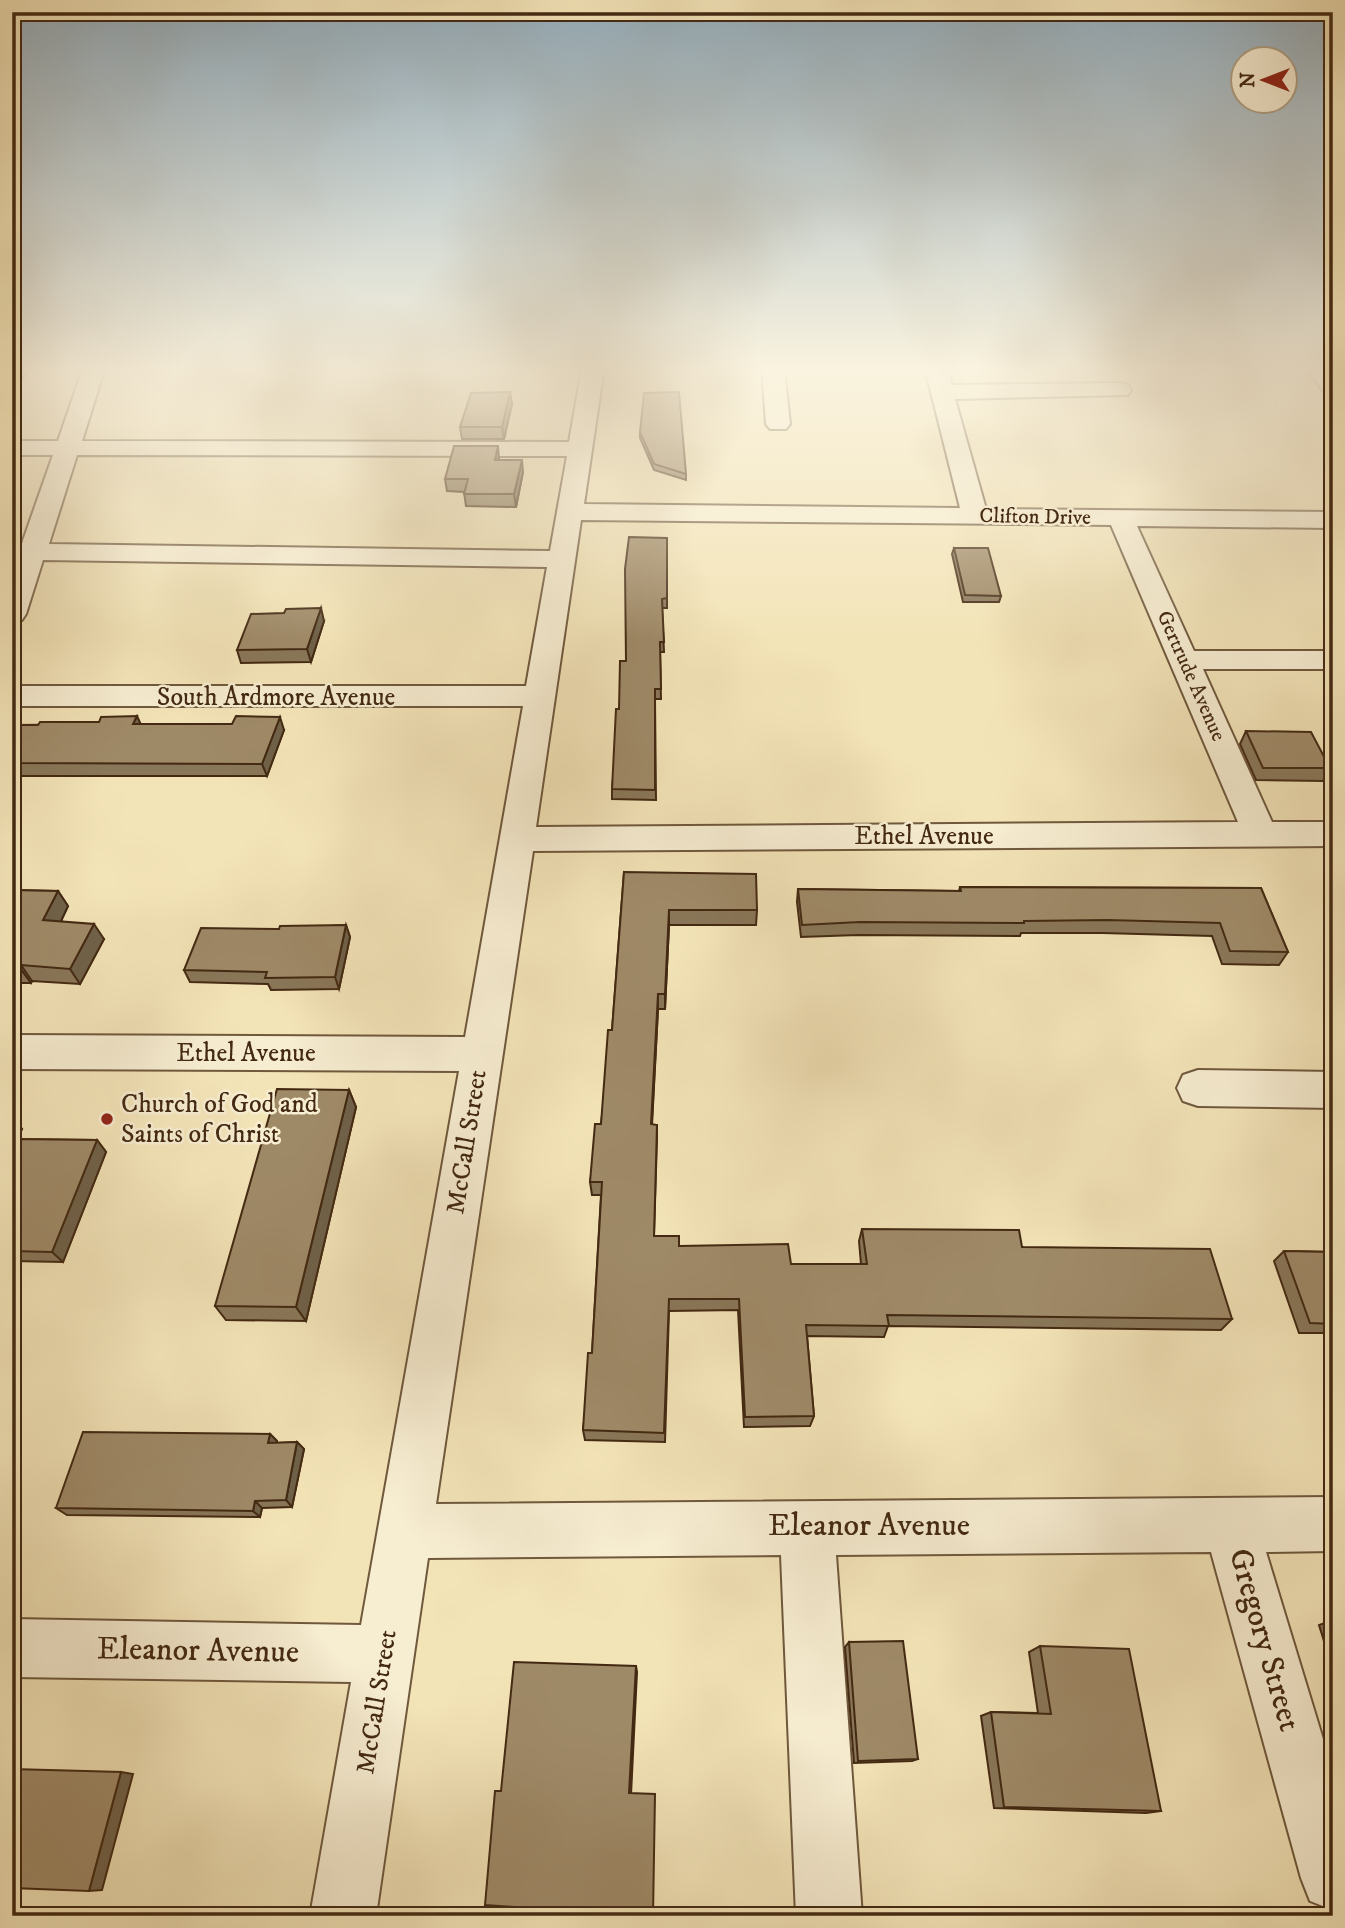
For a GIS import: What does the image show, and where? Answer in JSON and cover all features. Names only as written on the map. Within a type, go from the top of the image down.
[{"type":"street","points":[[12,614],[63,458]]},
{"type":"street","name":"McCall Street","points":[[343,1916],[579,458]]},
{"type":"street","points":[[960,458],[975,516]]},
{"type":"street","name":"Clifton Drive","points":[[570,512],[1333,520]]},
{"type":"street","name":"Gertrude Avenue","points":[[1121,518],[1260,834]]},
{"type":"street","points":[[33,552],[561,559]]},
{"type":"street","points":[[1185,660],[1333,660]]},
{"type":"street","name":"South Ardmore Avenue","points":[[12,696],[540,696]]},
{"type":"street","name":"Ethel Avenue","points":[[516,839],[1333,834]]},
{"type":"street","name":"Ethel Avenue","points":[[12,1052],[481,1054]]},
{"type":"street","points":[[1198,1088],[1333,1090]]},
{"type":"street","name":"Gregory Street","points":[[1230,1524],[1333,1878]]},
{"type":"street","name":"Eleanor Avenue","points":[[405,1531],[1333,1524]]},
{"type":"street","points":[[807,1527],[829,1916]]},
{"type":"street","name":"Eleanor Avenue","points":[[12,1648],[384,1654]]},
{"type":"building","points":[[451,458],[522,460],[514,494],[464,494],[468,479],[445,479]]},
{"type":"building","points":[[651,458],[685,458],[686,474],[654,464]]},
{"type":"building","points":[[629,537],[667,538],[667,598],[662,599],[664,642],[660,642],[661,689],[655,689],[655,790],[612,789],[620,661],[626,661],[625,569]]},
{"type":"building","points":[[954,548],[988,548],[1001,596],[965,595]]},
{"type":"building","points":[[321,608],[307,649],[237,650],[251,614]]},
{"type":"building","points":[[137,716],[133,724],[232,724],[236,716],[280,717],[262,764],[12,763],[12,725],[99,722],[101,717]]},
{"type":"building","points":[[1246,731],[1311,732],[1330,768],[1263,768]]},
{"type":"building","points":[[624,872],[756,874],[757,910],[669,910],[665,994],[658,994],[651,1124],[657,1125],[654,1236],[679,1236],[679,1246],[788,1244],[791,1264],[867,1264],[862,1229],[1019,1230],[1022,1247],[1210,1249],[1232,1319],[887,1315],[889,1326],[806,1325],[814,1416],[745,1417],[739,1299],[669,1299],[664,1433],[583,1430],[588,1353],[592,1353],[602,1182],[590,1182],[595,1124],[601,1124],[608,1030],[612,1030]]},
{"type":"building","points":[[960,887],[1261,888],[1288,952],[1230,951],[1220,923],[1108,920],[802,925],[798,889],[961,891]]},
{"type":"building","points":[[12,890],[58,891],[43,920],[94,924],[70,969],[21,965],[20,968],[12,967]]},
{"type":"building","points":[[346,925],[335,977],[265,978],[267,972],[184,970],[201,928],[279,929],[280,926]]},
{"type":"building","points":[[277,1089],[349,1090],[296,1307],[215,1306]]},
{"type":"building","points":[[12,1139],[97,1140],[52,1252],[12,1251]]},
{"type":"building","points":[[1284,1251],[1333,1252],[1333,1324],[1310,1323]]},
{"type":"building","points":[[83,1432],[270,1434],[268,1443],[297,1442],[286,1500],[255,1501],[253,1511],[56,1508]]},
{"type":"building","points":[[903,1641],[918,1759],[858,1761],[849,1642]]},
{"type":"building","points":[[1040,1646],[1129,1649],[1161,1811],[1004,1807],[991,1712],[1051,1714]]},
{"type":"building","points":[[514,1662],[636,1666],[629,1793],[655,1794],[653,1916],[513,1916],[514,1907],[485,1905],[495,1791],[501,1791]]},
{"type":"building","points":[[12,1769],[121,1772],[89,1891],[12,1888]]},
{"type":"place","name":"Church of God and Saints of Christ","points":[[107,1119]]}]
